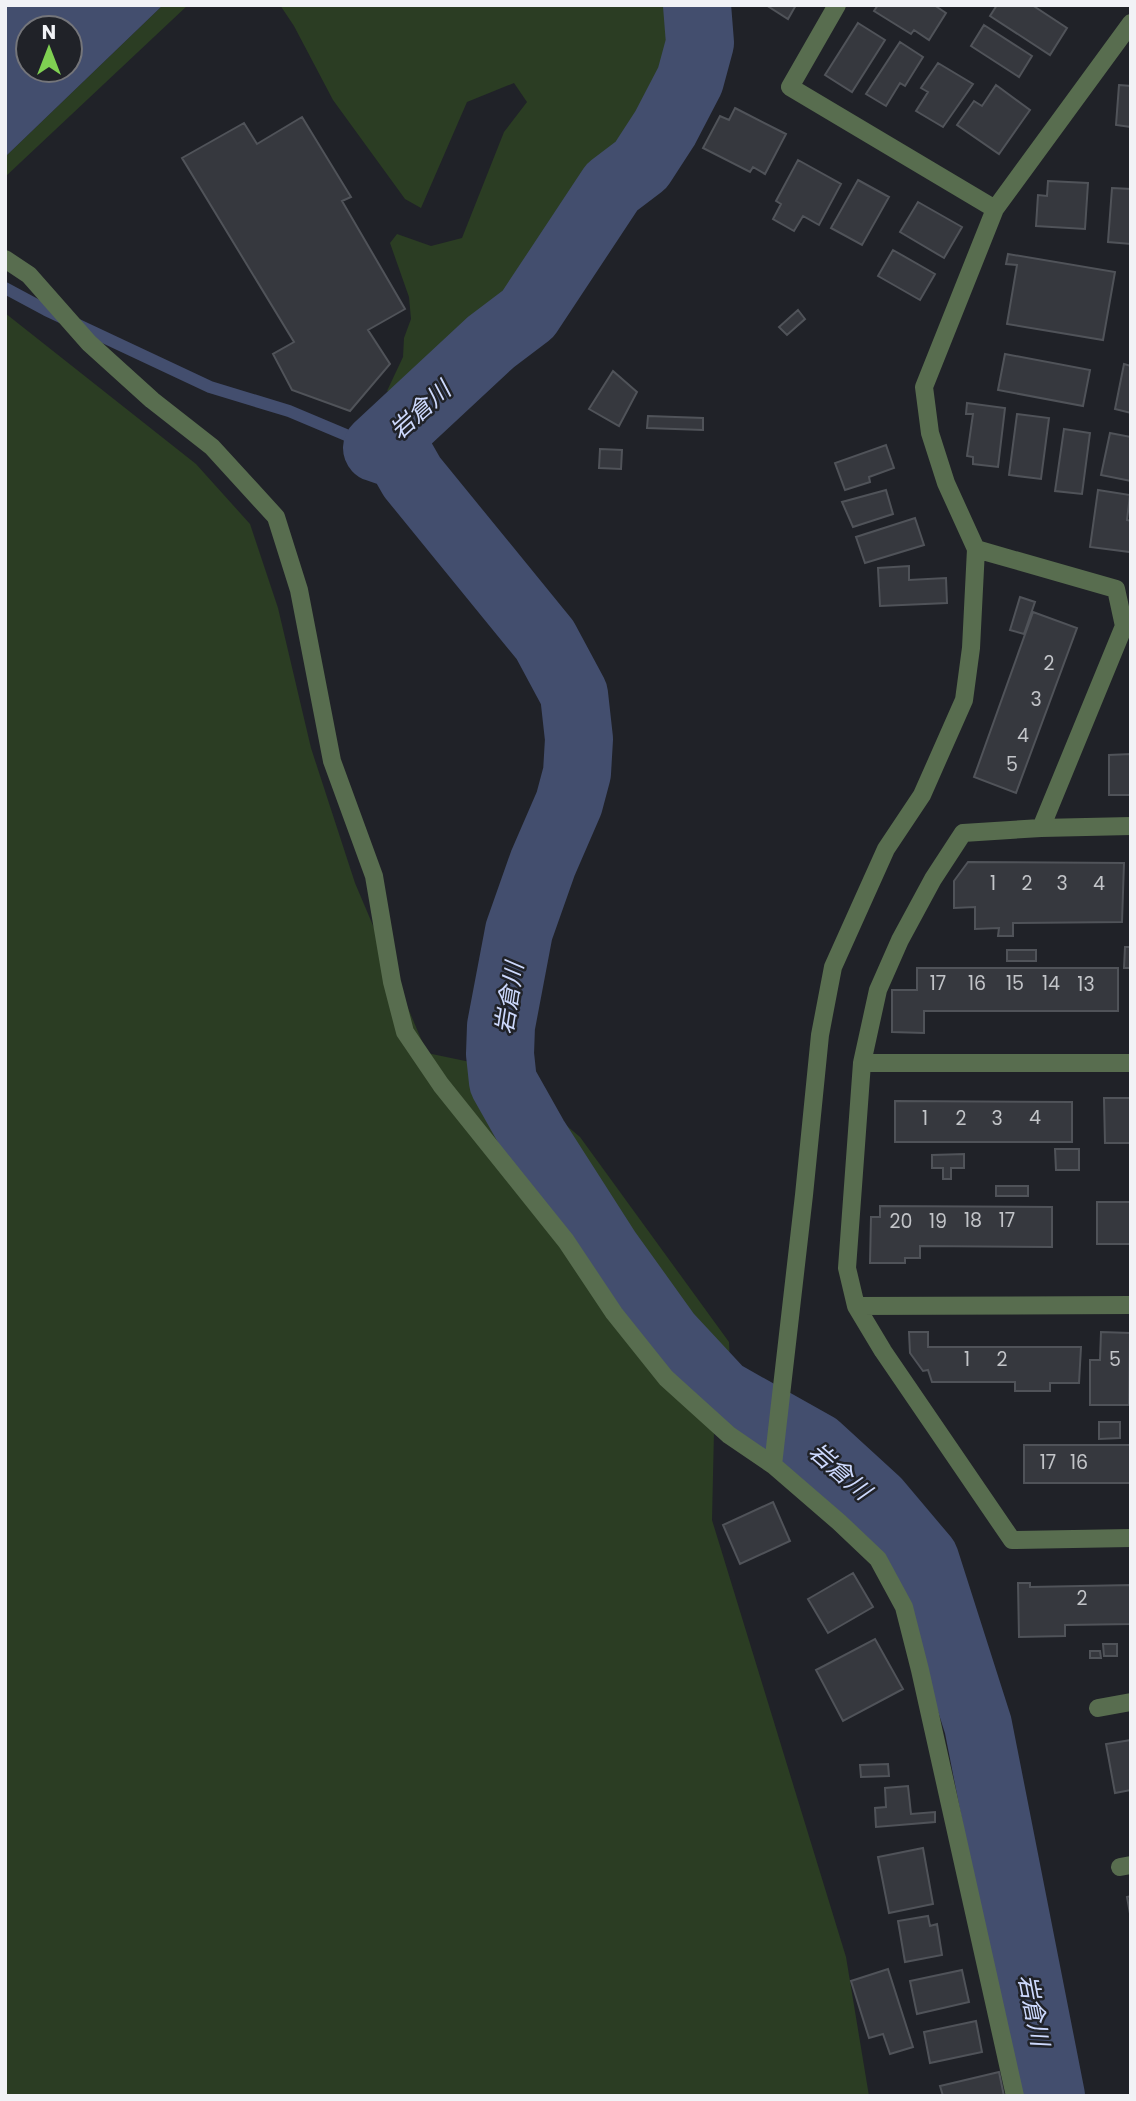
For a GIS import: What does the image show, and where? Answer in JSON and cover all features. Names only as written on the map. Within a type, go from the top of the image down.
[{"type":"street","points":[[837,5],[790,87],[995,209]]},
{"type":"street","points":[[772,1465],[820,1035],[834,967],[886,849],[922,794],[964,699],[971,648],[976,549],[947,483],[930,433],[924,387],[995,209],[1131,23]]},
{"type":"street","points":[[5,259],[29,275],[89,343],[143,392],[212,447],[276,517],[299,590],[332,761],[374,876],[392,982],[405,1032],[441,1085],[566,1241],[614,1313],[666,1378],[729,1435],[772,1465],[839,1522],[878,1559],[904,1607],[1015,2096]]},
{"type":"street","points":[[976,549],[1116,589],[1127,627],[1041,828]]},
{"type":"street","points":[[1131,826],[963,833],[900,940],[878,990],[862,1063],[847,1268],[856,1306],[883,1351],[1012,1540],[1131,1538]]},
{"type":"street","points":[[862,1063],[1131,1063]]},
{"type":"street","points":[[856,1306],[1131,1305]]},
{"type":"street","points":[[1098,1708],[1131,1702]]},
{"type":"green space","points":[[163,5],[188,5],[5,177],[5,157],[81,84],[84,84],[84,81]]},
{"type":"green space","points":[[280,5],[693,5],[688,72],[664,123],[623,167],[554,286],[515,343],[466,382],[426,397],[402,397],[387,391],[403,357],[404,338],[411,319],[409,297],[390,243],[397,234],[431,246],[462,238],[504,132],[527,102],[514,83],[467,102],[421,208],[405,199],[333,100]]},
{"type":"green space","points":[[5,313],[196,464],[250,524],[278,608],[311,748],[355,883],[427,1053],[499,1068],[580,1137],[729,1342],[731,1384],[714,1431],[712,1520],[846,1957],[869,2096],[5,2096]]},
{"type":"water","points":[[5,5],[163,5],[84,81],[84,14],[14,14],[14,84],[81,84],[5,157]]},
{"type":"building","points":[[766,5],[796,5],[788,19]]},
{"type":"building","points":[[878,5],[934,5],[946,13],[929,40],[914,30],[911,34],[874,11]]},
{"type":"building","points":[[997,5],[1032,5],[1067,28],[1050,55],[990,16]]},
{"type":"building","points":[[858,23],[885,40],[852,92],[825,75]]},
{"type":"building","points":[[984,25],[1032,56],[1019,77],[971,46]]},
{"type":"building","points":[[900,42],[923,57],[905,86],[900,83],[886,106],[866,94]]},
{"type":"building","points":[[938,63],[973,84],[943,127],[916,111],[928,92],[921,88]]},
{"type":"building","points":[[996,85],[1030,110],[999,154],[957,125],[974,101],[982,106]]},
{"type":"building","points":[[1119,85],[1131,86],[1131,127],[1116,125]]},
{"type":"building","points":[[735,108],[786,134],[765,174],[753,167],[750,172],[703,148],[720,116],[729,120]]},
{"type":"building","points":[[302,117],[351,197],[342,201],[405,309],[368,330],[390,364],[350,411],[292,390],[273,354],[294,342],[182,158],[244,123],[257,144]]},
{"type":"building","points":[[798,160],[841,184],[819,225],[803,216],[794,231],[773,219],[781,204],[776,201]]},
{"type":"building","points":[[858,180],[889,197],[862,245],[831,228]]},
{"type":"building","points":[[1048,181],[1088,183],[1085,229],[1036,226],[1038,195],[1047,196]]},
{"type":"building","points":[[1112,188],[1131,189],[1131,244],[1108,242]]},
{"type":"building","points":[[918,202],[962,227],[944,258],[900,232]]},
{"type":"building","points":[[893,250],[935,274],[920,300],[878,276]]},
{"type":"building","points":[[1008,254],[1115,272],[1103,340],[1007,324],[1017,265],[1006,264]]},
{"type":"building","points":[[798,310],[805,319],[787,335],[779,327]]},
{"type":"building","points":[[1005,354],[1090,370],[1083,406],[998,390]]},
{"type":"building","points":[[1124,364],[1131,366],[1131,413],[1115,409]]},
{"type":"building","points":[[613,371],[637,392],[619,426],[589,409]]},
{"type":"building","points":[[967,403],[1005,408],[998,467],[973,464],[973,457],[967,456],[973,414],[966,414]]},
{"type":"building","points":[[1017,414],[1049,418],[1041,479],[1009,475]]},
{"type":"building","points":[[648,416],[703,418],[703,430],[647,428]]},
{"type":"building","points":[[1064,429],[1090,433],[1082,494],[1055,491]]},
{"type":"building","points":[[1110,433],[1131,437],[1131,481],[1101,475]]},
{"type":"building","points":[[886,445],[894,468],[869,477],[870,482],[845,490],[835,463]]},
{"type":"building","points":[[600,449],[622,450],[621,469],[599,468]]},
{"type":"building","points":[[886,490],[893,514],[853,527],[842,502]]},
{"type":"building","points":[[1098,490],[1130,495],[1127,520],[1131,521],[1130,552],[1090,547]]},
{"type":"building","points":[[915,518],[924,545],[865,563],[856,537]]},
{"type":"building","points":[[909,566],[909,580],[946,578],[947,603],[880,606],[878,568]]},
{"type":"building","points":[[1020,597],[1035,602],[1024,634],[1010,630]]},
{"type":"building","points":[[1033,612],[1077,628],[1016,793],[974,777]]},
{"type":"building","points":[[1131,754],[1131,795],[1109,795],[1109,755]]},
{"type":"building","points":[[968,862],[1124,863],[1122,922],[1013,923],[1013,936],[998,936],[999,928],[975,929],[975,907],[954,908],[954,881]]},
{"type":"building","points":[[1125,947],[1131,947],[1131,968],[1124,968]]},
{"type":"building","points":[[1007,950],[1036,950],[1036,961],[1007,961]]},
{"type":"building","points":[[917,968],[1118,968],[1118,1011],[924,1011],[924,1033],[892,1032],[892,990],[917,990]]},
{"type":"building","points":[[1104,1098],[1131,1098],[1131,1143],[1105,1143]]},
{"type":"building","points":[[895,1101],[1072,1102],[1072,1142],[895,1142]]},
{"type":"building","points":[[1055,1149],[1079,1149],[1079,1170],[1056,1170]]},
{"type":"building","points":[[964,1154],[964,1168],[951,1168],[951,1179],[943,1179],[943,1168],[932,1168],[932,1155]]},
{"type":"building","points":[[996,1186],[1028,1186],[1028,1196],[996,1196]]},
{"type":"building","points":[[1097,1202],[1131,1202],[1131,1244],[1097,1244]]},
{"type":"building","points":[[880,1206],[1052,1207],[1052,1247],[920,1246],[920,1258],[905,1258],[905,1263],[870,1263],[871,1217],[880,1217]]},
{"type":"building","points":[[909,1332],[928,1332],[928,1347],[1081,1347],[1079,1383],[1050,1383],[1050,1391],[1015,1391],[1015,1382],[932,1382],[928,1370],[923,1371],[910,1353]]},
{"type":"building","points":[[1101,1332],[1130,1333],[1129,1405],[1090,1405],[1090,1360],[1100,1360]]},
{"type":"building","points":[[1099,1422],[1120,1422],[1120,1438],[1099,1439]]},
{"type":"building","points":[[1024,1445],[1131,1445],[1131,1483],[1024,1483]]},
{"type":"building","points":[[773,1502],[790,1541],[740,1564],[723,1525]]},
{"type":"building","points":[[853,1573],[873,1607],[828,1633],[808,1599]]},
{"type":"building","points":[[1018,1583],[1030,1583],[1030,1587],[1131,1585],[1131,1624],[1065,1625],[1065,1636],[1019,1637]]},
{"type":"building","points":[[875,1639],[903,1689],[843,1721],[816,1670]]},
{"type":"building","points":[[1103,1644],[1117,1644],[1117,1656],[1104,1656]]},
{"type":"building","points":[[1090,1651],[1100,1651],[1101,1658],[1090,1658]]},
{"type":"building","points":[[1131,1740],[1131,1790],[1115,1793],[1106,1744]]},
{"type":"building","points":[[888,1764],[889,1776],[861,1777],[860,1765]]},
{"type":"building","points":[[908,1786],[911,1814],[935,1812],[935,1822],[876,1827],[875,1808],[886,1807],[885,1788]]},
{"type":"building","points":[[923,1848],[933,1904],[889,1913],[878,1857]]},
{"type":"building","points":[[1131,1896],[1131,1919],[1127,1897]]},
{"type":"building","points":[[928,1916],[930,1926],[937,1924],[942,1955],[905,1962],[898,1921]]},
{"type":"building","points":[[888,1969],[913,2047],[890,2054],[883,2034],[869,2038],[851,1981]]},
{"type":"building","points":[[962,1970],[969,2002],[917,2014],[910,1981]]},
{"type":"building","points":[[976,2021],[982,2052],[930,2063],[924,2032]]},
{"type":"building","points":[[999,2072],[1004,2096],[943,2096],[940,2086]]},
{"type":"waterway","name":"岩倉川","points":[[697,5],[700,43],[690,80],[665,128],[641,165],[612,187],[528,314],[491,342],[377,448],[400,456],[412,477],[545,640],[574,694],[579,739],[577,773],[569,803],[543,863],[519,931],[501,1026],[503,1082],[534,1137],[607,1251],[668,1336],[721,1393],[817,1447],[876,1501],[925,1559],[978,1725],[1051,2096]]},
{"type":"waterway","points":[[5,288],[210,387],[289,411],[377,448]]}]
